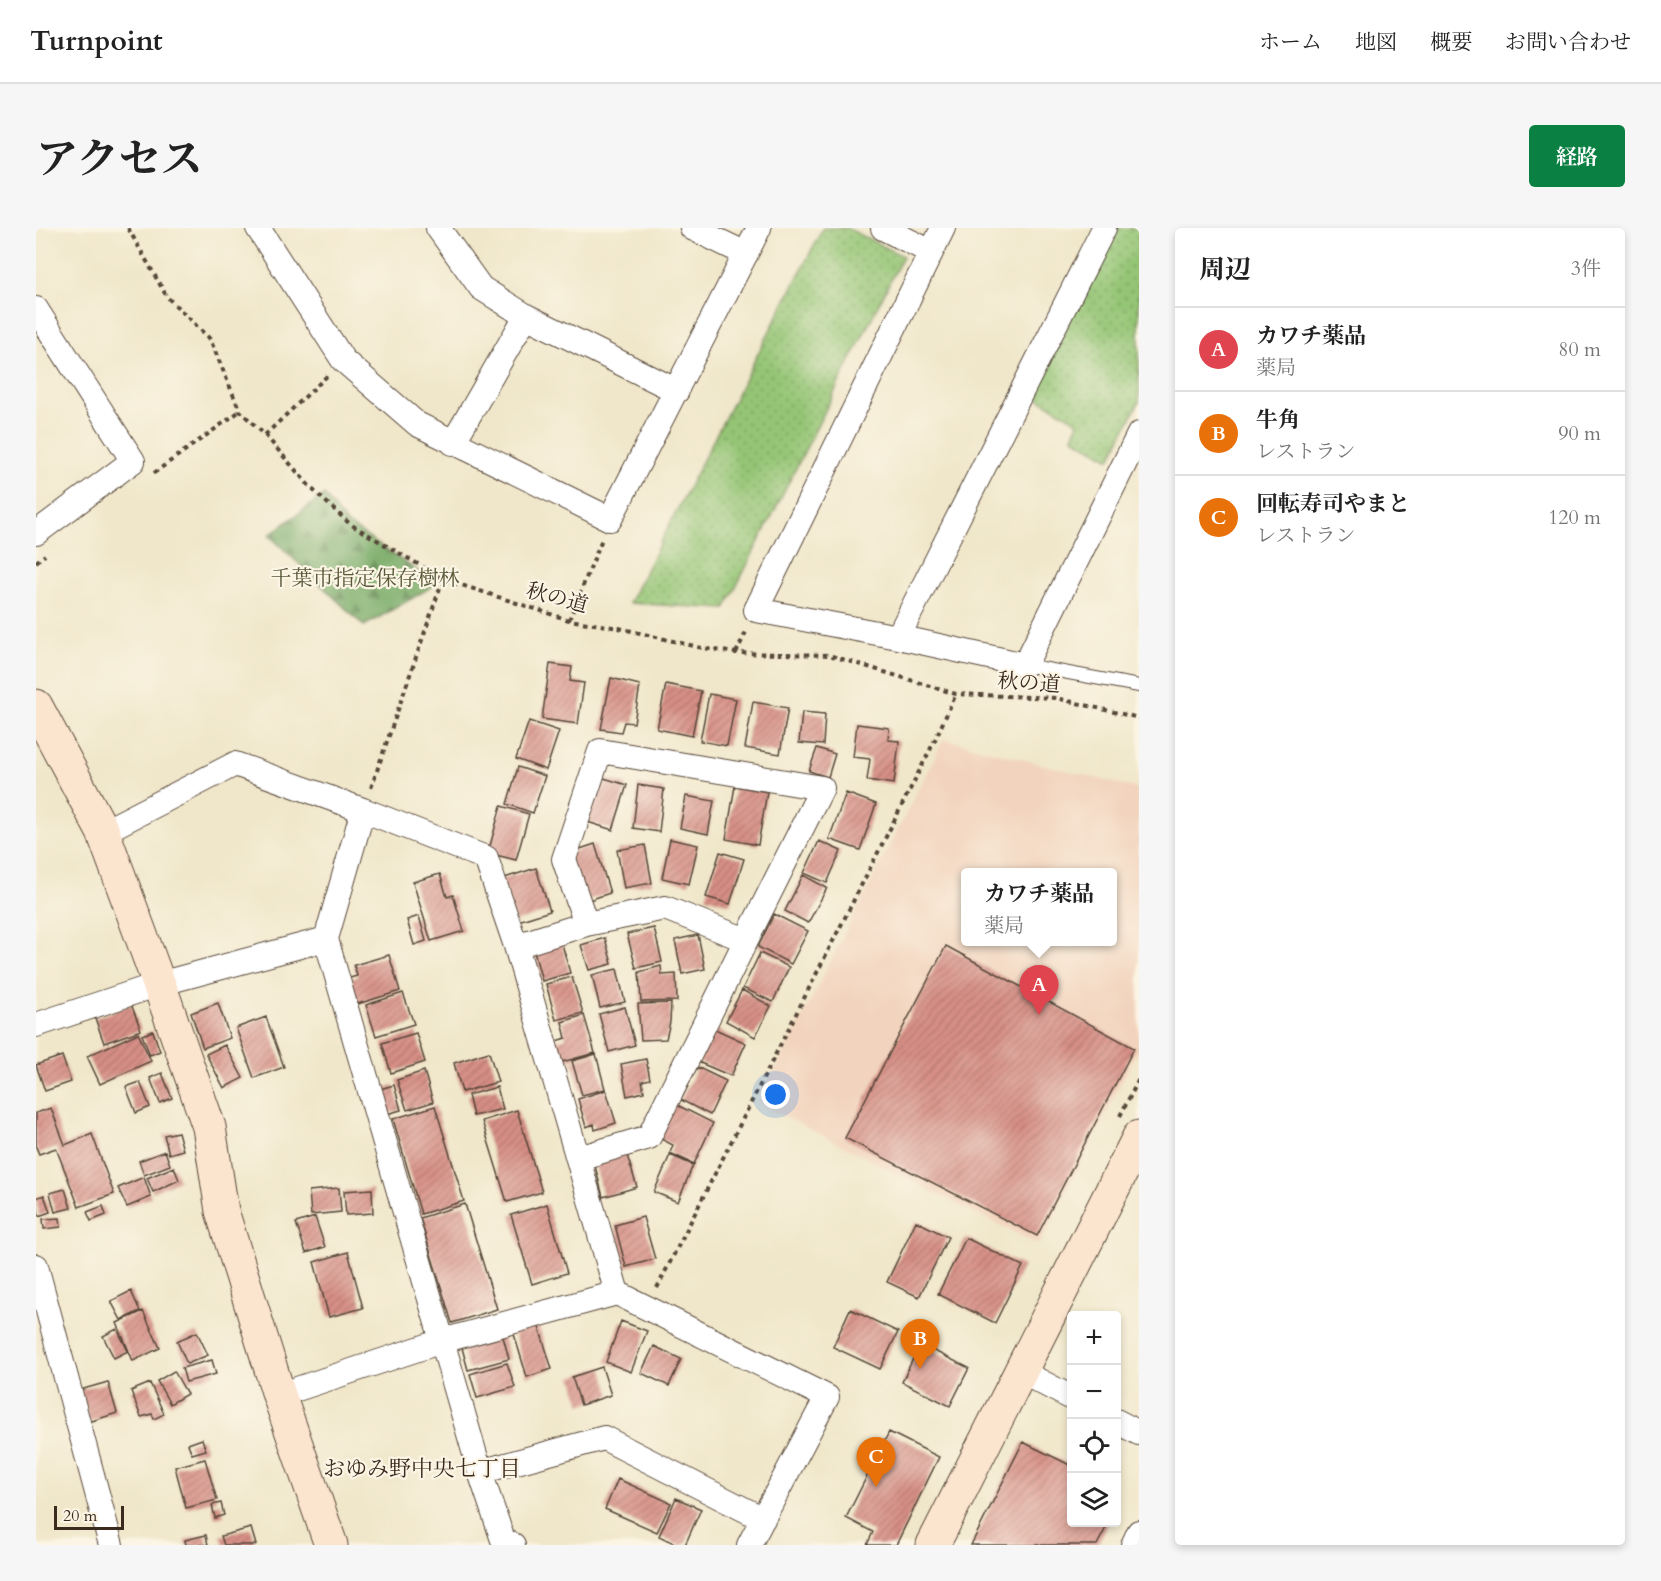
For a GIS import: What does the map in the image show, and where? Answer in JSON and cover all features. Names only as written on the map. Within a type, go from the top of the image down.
[{"type":"street","points":[[258,228],[343,360],[417,424],[610,519],[759,228]]},
{"type":"street","points":[[438,228],[481,288],[526,316],[677,391]]},
{"type":"street","points":[[692,228],[746,254]]},
{"type":"street","points":[[884,228],[931,252]]},
{"type":"street","points":[[944,228],[756,610],[898,637],[1025,665],[1139,434]]},
{"type":"street","points":[[898,637],[1104,228]]},
{"type":"street","points":[[36,309],[133,461],[36,533]]},
{"type":"street","points":[[453,443],[526,316]]},
{"type":"street","points":[[36,706],[103,832],[159,984],[209,1128],[222,1211],[279,1395],[331,1545]]},
{"type":"street","points":[[579,1158],[649,1137],[822,788],[600,751],[564,859],[586,924]]},
{"type":"street","points":[[103,832],[235,764],[363,810],[486,858],[516,946],[617,1293]]},
{"type":"street","points":[[363,810],[326,939],[480,1472],[503,1540],[513,1545]]},
{"type":"street","points":[[516,946],[586,924],[664,908],[746,940]]},
{"type":"street","points":[[36,1025],[159,984],[326,939]]},
{"type":"street","points":[[933,1545],[1139,1137]]},
{"type":"street","points":[[36,1266],[111,1545]]},
{"type":"street","points":[[279,1395],[442,1341],[617,1293],[827,1397],[749,1545]]},
{"type":"street","points":[[1020,1371],[1067,1396]]},
{"type":"street","points":[[1121,1424],[1139,1433]]},
{"type":"street","points":[[480,1472],[604,1438],[763,1519]]},
{"type":"street","points":[[1133,1545],[1139,1532]]},
{"type":"lane","points":[[1025,665],[1139,686]]},
{"type":"path","name":"秋の道","points":[[128,228],[167,297],[210,339],[240,411],[265,435],[312,489],[351,524],[443,579],[568,620],[619,628],[702,648],[736,652],[829,655],[956,694],[1056,698],[1139,718]]},
{"type":"path","points":[[265,435],[343,360]]},
{"type":"path","points":[[568,620],[610,519]]},
{"type":"path","points":[[363,810],[443,579]]},
{"type":"path","points":[[647,1309],[933,744],[956,694]]},
{"type":"shaded area","points":[[944,739],[1139,789],[1139,1048],[1039,1245],[758,1103]]},
{"type":"green space","points":[[823,228],[847,228],[903,256],[725,609],[629,603]]},
{"type":"green space","points":[[1118,228],[1139,228],[1139,402],[1110,459],[1073,438],[1078,422],[1031,394]]},
{"type":"green space","name":"千葉市指定保存樹林","points":[[324,495],[345,522],[437,584],[364,626],[269,535]]},
{"type":"building","points":[[550,664],[572,667],[570,681],[584,683],[578,724],[542,719]]},
{"type":"building","points":[[611,678],[640,685],[634,723],[624,722],[621,732],[601,729]]},
{"type":"building","points":[[666,684],[701,691],[692,736],[657,729]]},
{"type":"building","points":[[709,694],[736,699],[727,746],[700,741]]},
{"type":"building","points":[[753,702],[788,708],[780,754],[745,748]]},
{"type":"building","points":[[802,712],[825,714],[823,745],[799,743]]},
{"type":"building","points":[[529,721],[559,731],[546,770],[516,759]]},
{"type":"building","points":[[857,724],[889,728],[888,740],[899,741],[894,784],[867,780],[870,759],[853,757]]},
{"type":"building","points":[[817,748],[835,754],[828,777],[809,771]]},
{"type":"building","points":[[518,767],[545,776],[533,813],[507,804]]},
{"type":"building","points":[[594,775],[627,785],[613,830],[581,820]]},
{"type":"building","points":[[638,785],[664,789],[659,832],[633,828]]},
{"type":"building","points":[[735,786],[767,792],[758,845],[726,839]]},
{"type":"building","points":[[846,793],[876,804],[860,850],[829,839]]},
{"type":"building","points":[[686,796],[714,801],[708,834],[680,828]]},
{"type":"building","points":[[501,806],[529,814],[516,860],[488,853]]},
{"type":"building","points":[[670,839],[698,845],[689,884],[662,878]]},
{"type":"building","points":[[819,841],[841,851],[827,883],[804,873]]},
{"type":"building","points":[[595,844],[610,893],[583,902],[568,853]]},
{"type":"building","points":[[645,845],[652,883],[624,888],[617,850]]},
{"type":"building","points":[[720,852],[744,859],[730,904],[706,897]]},
{"type":"building","points":[[536,868],[550,911],[515,922],[501,879]]},
{"type":"building","points":[[440,874],[447,897],[453,895],[464,931],[431,941],[413,882]]},
{"type":"building","points":[[803,875],[827,888],[808,923],[785,911]]},
{"type":"building","points":[[774,914],[808,931],[791,964],[758,947]]},
{"type":"building","points":[[419,916],[426,941],[414,945],[407,920]]},
{"type":"building","points":[[654,928],[662,962],[636,968],[627,934]]},
{"type":"building","points":[[698,935],[705,969],[682,974],[675,940]]},
{"type":"building","points":[[605,938],[612,964],[589,970],[581,945]]},
{"type":"building","points":[[561,940],[570,973],[542,981],[533,948]]},
{"type":"building","points":[[946,946],[1134,1048],[1037,1236],[845,1138]]},
{"type":"building","points":[[760,953],[789,967],[773,1002],[743,988]]},
{"type":"building","points":[[389,955],[400,991],[351,1006],[343,980],[357,976],[354,965]]},
{"type":"building","points":[[661,966],[662,975],[676,974],[677,1001],[641,1002],[639,972]]},
{"type":"building","points":[[617,969],[625,1002],[600,1008],[592,975]]},
{"type":"building","points":[[572,977],[583,1013],[556,1020],[546,984]]},
{"type":"building","points":[[742,990],[771,1006],[755,1037],[726,1021]]},
{"type":"building","points":[[403,993],[414,1024],[376,1036],[366,1005]]},
{"type":"building","points":[[218,1003],[230,1038],[203,1048],[191,1013]]},
{"type":"building","points":[[671,1003],[666,1039],[641,1040],[638,1004]]},
{"type":"building","points":[[131,1004],[141,1030],[104,1043],[95,1018]]},
{"type":"building","points":[[625,1007],[635,1045],[609,1052],[599,1014]]},
{"type":"building","points":[[584,1015],[595,1053],[562,1062],[556,1041],[566,1038],[562,1022]]},
{"type":"building","points":[[266,1017],[284,1067],[254,1078],[236,1028]]},
{"type":"building","points":[[713,1028],[746,1043],[731,1076],[698,1062]]},
{"type":"building","points":[[153,1031],[160,1051],[150,1055],[142,1035]]},
{"type":"building","points":[[138,1033],[151,1061],[100,1084],[87,1056]]},
{"type":"building","points":[[416,1033],[425,1062],[391,1073],[382,1043]]},
{"type":"building","points":[[225,1045],[243,1078],[224,1088],[206,1054]]},
{"type":"building","points":[[489,1052],[498,1082],[462,1092],[454,1063]]},
{"type":"building","points":[[596,1054],[605,1089],[582,1095],[572,1061]]},
{"type":"building","points":[[62,1056],[71,1082],[45,1091],[36,1065]]},
{"type":"building","points":[[646,1059],[650,1079],[642,1081],[644,1092],[627,1096],[621,1064]]},
{"type":"building","points":[[697,1067],[726,1081],[710,1115],[681,1100]]},
{"type":"building","points":[[424,1071],[433,1102],[407,1110],[397,1080]]},
{"type":"building","points":[[162,1073],[172,1098],[160,1103],[150,1078]]},
{"type":"building","points":[[140,1082],[150,1107],[136,1113],[126,1087]]},
{"type":"building","points":[[394,1085],[401,1110],[387,1114],[380,1089]]},
{"type":"building","points":[[497,1087],[503,1109],[473,1116],[468,1095]]},
{"type":"building","points":[[606,1090],[616,1123],[595,1130],[594,1124],[586,1127],[578,1099]]},
{"type":"building","points":[[675,1104],[713,1123],[694,1164],[670,1153],[673,1145],[659,1138]]},
{"type":"building","points":[[435,1106],[464,1201],[421,1214],[393,1119]]},
{"type":"building","points":[[51,1108],[65,1145],[92,1134],[114,1194],[79,1207],[56,1148],[39,1154],[36,1147],[36,1113]]},
{"type":"building","points":[[517,1110],[542,1192],[507,1202],[482,1121]]},
{"type":"building","points":[[178,1132],[183,1150],[169,1154],[164,1135]]},
{"type":"building","points":[[165,1151],[170,1165],[144,1175],[139,1161]]},
{"type":"building","points":[[626,1152],[637,1187],[603,1197],[594,1162]]},
{"type":"building","points":[[670,1155],[693,1165],[678,1202],[654,1192]]},
{"type":"building","points":[[174,1167],[179,1180],[153,1192],[147,1178]]},
{"type":"building","points":[[144,1177],[151,1197],[127,1207],[118,1188]]},
{"type":"building","points":[[339,1188],[341,1212],[311,1215],[309,1191]]},
{"type":"building","points":[[65,1189],[71,1208],[55,1212],[50,1193]]},
{"type":"building","points":[[372,1189],[373,1213],[346,1215],[344,1191]]},
{"type":"building","points":[[44,1195],[50,1212],[39,1216],[36,1198]]},
{"type":"building","points":[[465,1204],[497,1309],[452,1323],[420,1218]]},
{"type":"building","points":[[547,1204],[567,1273],[532,1284],[511,1215]]},
{"type":"building","points":[[103,1206],[106,1215],[91,1221],[87,1212]]},
{"type":"building","points":[[315,1217],[325,1247],[306,1253],[296,1223]]},
{"type":"building","points":[[643,1217],[655,1259],[626,1267],[615,1225]]},
{"type":"building","points":[[60,1218],[61,1227],[44,1229],[43,1219]]},
{"type":"building","points":[[916,1221],[948,1237],[919,1297],[887,1282]]},
{"type":"building","points":[[966,1238],[1023,1266],[995,1323],[938,1294]]},
{"type":"building","points":[[348,1252],[363,1308],[329,1317],[314,1262]]},
{"type":"building","points":[[131,1291],[140,1311],[121,1320],[111,1301]]},
{"type":"building","points":[[850,1309],[898,1332],[880,1369],[833,1347]]},
{"type":"building","points":[[143,1311],[160,1348],[133,1361],[117,1323]]},
{"type":"building","points":[[621,1321],[647,1331],[631,1372],[606,1362]]},
{"type":"building","points":[[538,1324],[552,1369],[527,1377],[513,1331]]},
{"type":"building","points":[[117,1329],[128,1351],[114,1358],[103,1336]]},
{"type":"building","points":[[197,1332],[208,1355],[187,1364],[177,1341]]},
{"type":"building","points":[[502,1333],[509,1359],[468,1370],[461,1344]]},
{"type":"building","points":[[920,1344],[969,1368],[950,1406],[902,1382]]},
{"type":"building","points":[[654,1346],[681,1359],[669,1386],[641,1373]]},
{"type":"building","points":[[212,1360],[216,1374],[186,1382],[182,1368]]},
{"type":"building","points":[[507,1363],[515,1387],[477,1398],[470,1374]]},
{"type":"building","points":[[602,1367],[611,1395],[581,1405],[572,1377]]},
{"type":"building","points":[[174,1371],[187,1394],[170,1404],[157,1381]]},
{"type":"building","points":[[108,1382],[117,1413],[89,1422],[80,1390]]},
{"type":"building","points":[[150,1383],[164,1414],[154,1419],[152,1414],[141,1417],[131,1391]]},
{"type":"building","points":[[889,1432],[939,1457],[896,1545],[867,1545],[873,1532],[846,1518]]},
{"type":"building","points":[[202,1439],[206,1450],[192,1454],[188,1444]]},
{"type":"building","points":[[1023,1442],[1067,1464],[1067,1527],[1106,1527],[1097,1545],[971,1545]]},
{"type":"building","points":[[205,1459],[217,1500],[186,1508],[175,1467]]},
{"type":"building","points":[[618,1479],[671,1503],[657,1532],[605,1509]]},
{"type":"building","points":[[676,1498],[701,1509],[685,1545],[678,1545],[659,1536]]},
{"type":"building","points":[[221,1503],[224,1515],[215,1518],[212,1505]]},
{"type":"building","points":[[251,1528],[256,1545],[224,1545],[221,1536]]},
{"type":"building","points":[[206,1535],[208,1545],[186,1545],[185,1540]]},
{"type":"place","name":"カワチ薬品","points":[[1039,1015]]},
{"type":"place","name":"牛角","points":[[920,1369]]},
{"type":"place","name":"回転寿司やまと","points":[[876,1487]]},
{"type":"district","name":"おゆみ野中央七丁目","points":[[422,1469]]}]
